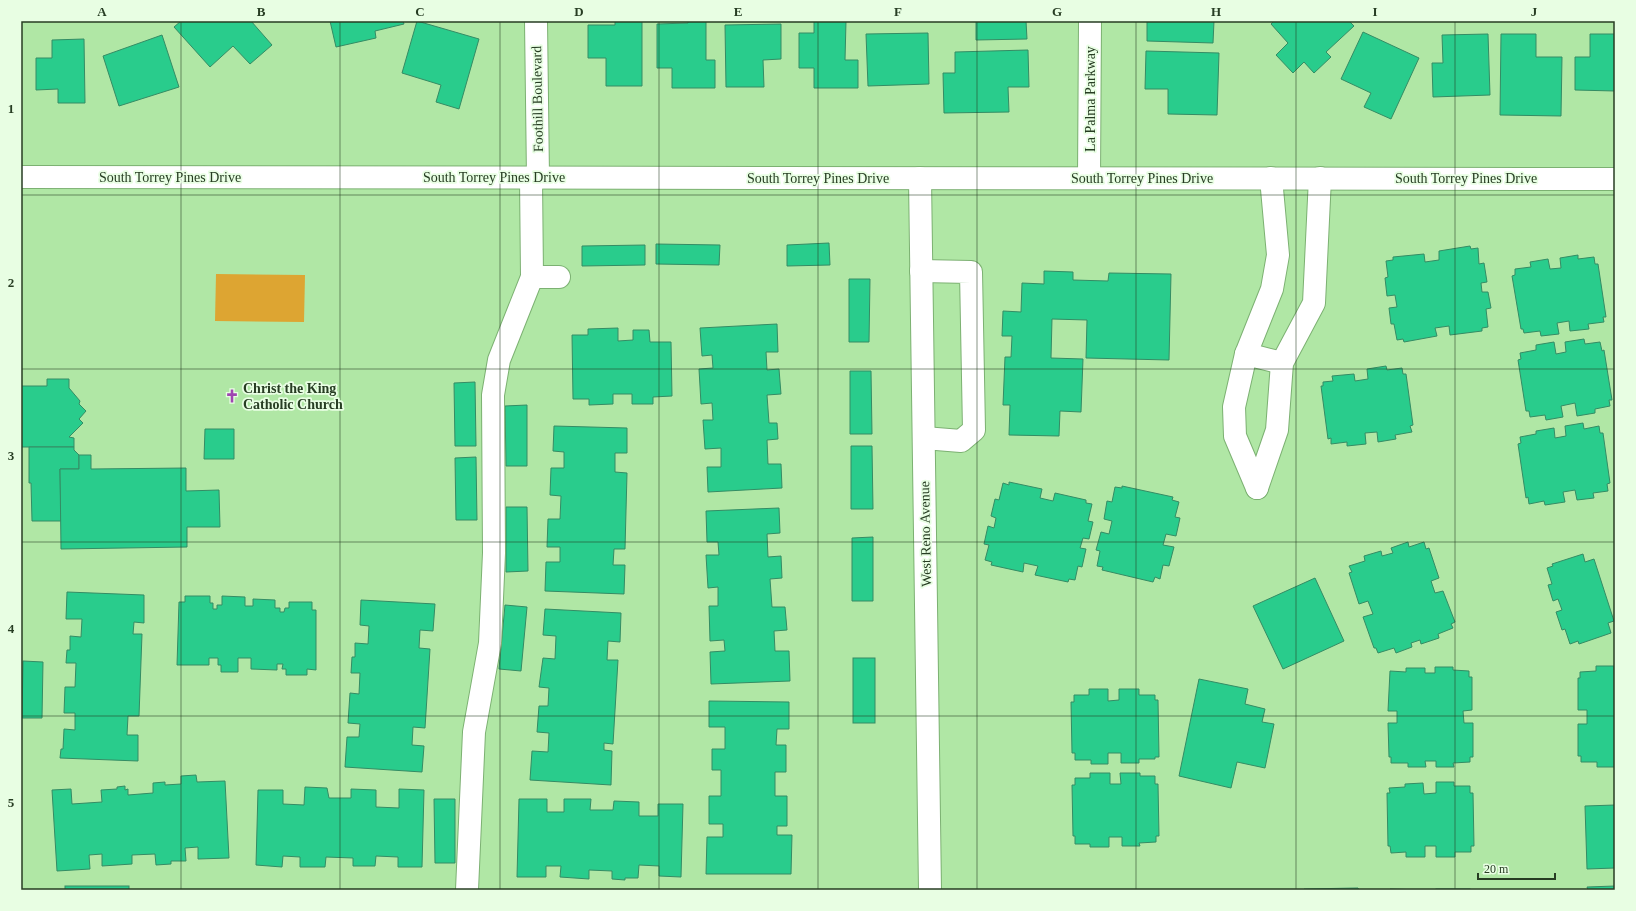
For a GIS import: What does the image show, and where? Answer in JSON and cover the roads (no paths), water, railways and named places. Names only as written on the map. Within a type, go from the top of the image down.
[{"type":"main road","name":"Foothill Boulevard","points":[[532,277],[535,178],[536,21]]},
{"type":"main road","name":"La Palma Parkway","points":[[1089,178],[1090,21]]},
{"type":"main road","name":"South Torrey Pines Drive","points":[[21,177],[1615,178]]},
{"type":"main road","name":"West Reno Avenue","points":[[920,178],[930,890]]},
{"type":"main road","points":[[1271,178],[1278,255],[1272,289],[1246,354],[1234,407],[1235,436],[1257,488],[1277,430],[1282,363],[1314,303],[1320,178]]},
{"type":"main road","points":[[921,271],[971,272],[972,297],[974,430],[961,441],[924,438]]},
{"type":"main road","points":[[467,890],[474,732],[490,643],[494,552],[493,395],[499,360],[532,277],[559,277]]},
{"type":"main road","points":[[1246,354],[1282,363]]},
{"type":"place","name":"Christ the King Catholic Church","points":[[232,396]]}]
